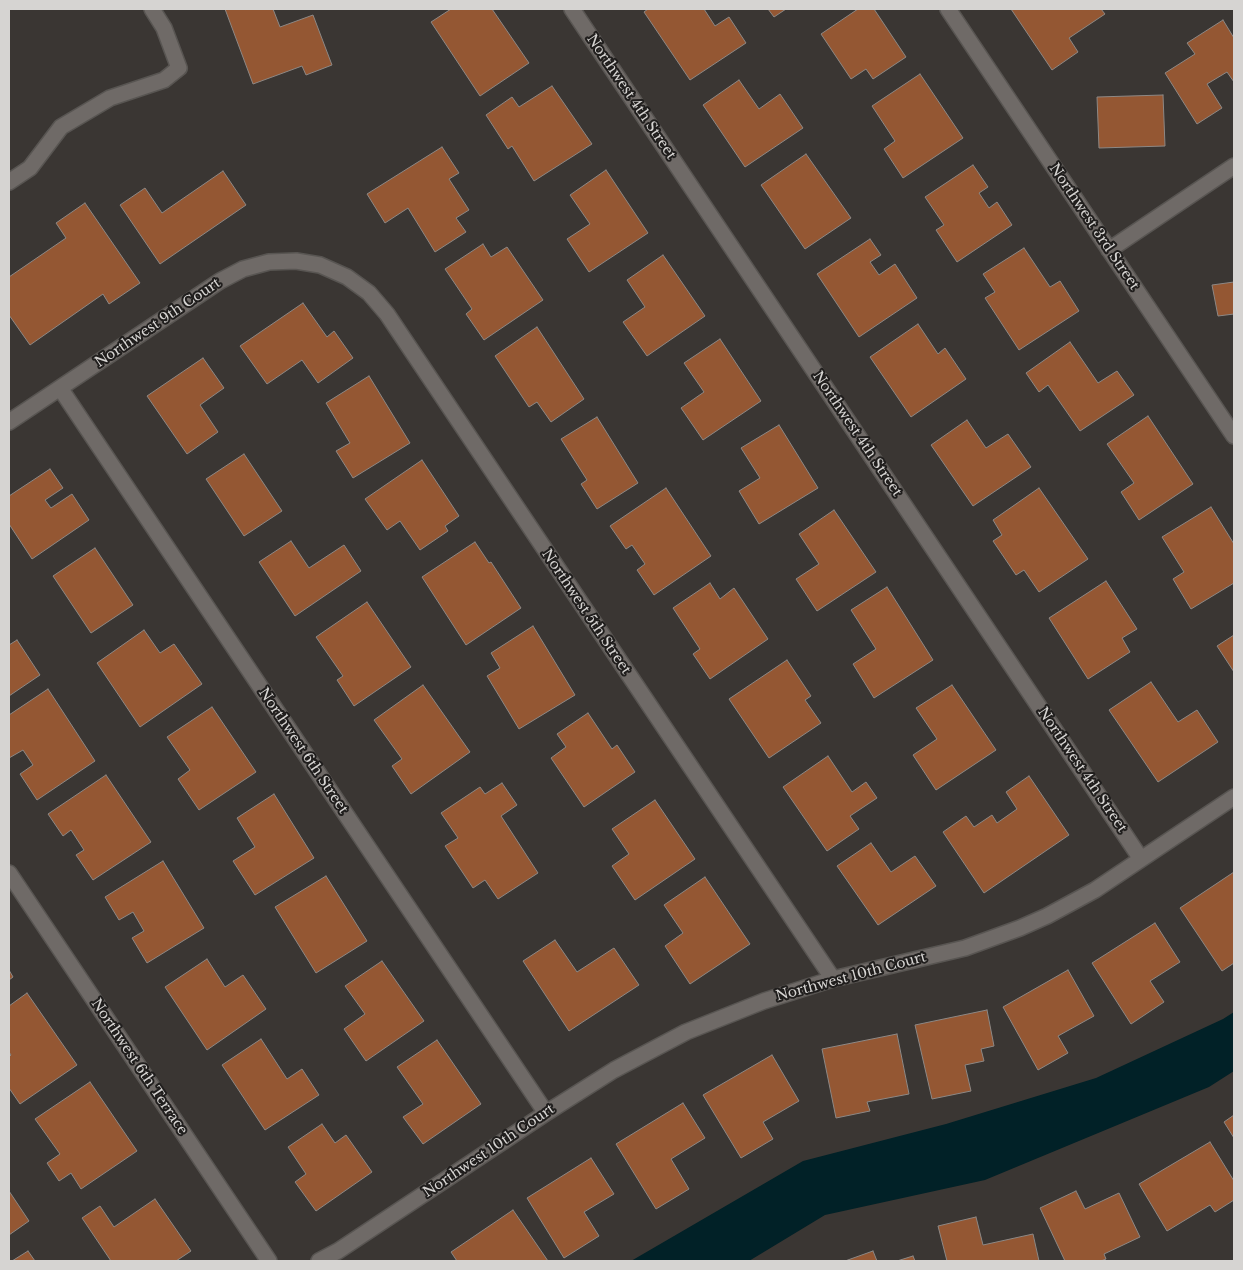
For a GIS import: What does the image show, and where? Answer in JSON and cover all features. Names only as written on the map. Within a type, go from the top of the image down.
[{"type":"street","points":[[9,182],[30,168],[61,127],[110,98],[164,80],[179,68],[164,28],[152,9]]},
{"type":"street","name":"Northwest 4th Street","points":[[572,9],[1141,859]]},
{"type":"street","name":"Northwest 3rd Street","points":[[951,14],[1234,436]]},
{"type":"street","points":[[1110,250],[1234,166]]},
{"type":"street","name":"Northwest 9th Court","points":[[9,422],[220,281],[243,269],[269,262],[296,261],[320,265]]},
{"type":"street","name":"Northwest 5th Street","points":[[320,265],[347,277],[369,293],[387,314],[833,980]]},
{"type":"street","name":"Northwest 6th Street","points":[[60,388],[546,1113]]},
{"type":"street","name":"Northwest 10th Court","points":[[319,1261],[338,1251],[614,1070],[686,1032],[764,1000],[833,980],[965,948],[1020,928],[1095,890],[1234,797]]},
{"type":"street","name":"Northwest 6th Terrace","points":[[9,873],[269,1261]]},
{"type":"water","points":[[1234,1012],[1234,1071],[1209,1087],[985,1180],[825,1215],[749,1261],[631,1261],[803,1161],[946,1124],[1096,1078],[1223,1019]]},
{"type":"building","points":[[225,9],[273,9],[280,27],[313,15],[332,65],[306,75],[302,66],[253,84]]},
{"type":"building","points":[[451,9],[492,9],[529,63],[480,96],[431,22]]},
{"type":"building","points":[[648,9],[704,9],[715,26],[729,17],[746,43],[690,80],[644,12]]},
{"type":"building","points":[[768,9],[786,9],[774,17]]},
{"type":"building","points":[[858,9],[874,9],[906,57],[873,79],[866,69],[851,79],[821,34]]},
{"type":"building","points":[[1011,9],[1101,9],[1105,14],[1069,38],[1078,52],[1052,70]]},
{"type":"building","points":[[1223,20],[1234,38],[1234,82],[1227,72],[1207,84],[1222,108],[1197,124],[1165,73],[1195,54],[1187,43]]},
{"type":"building","points":[[920,74],[963,138],[903,178],[884,149],[895,141],[872,106]]},
{"type":"building","points":[[739,80],[759,109],[780,94],[803,128],[745,167],[703,105]]},
{"type":"building","points":[[552,86],[592,144],[534,181],[512,146],[508,149],[486,115],[512,97],[519,107]]},
{"type":"building","points":[[1163,95],[1165,146],[1099,148],[1097,97]]},
{"type":"building","points":[[442,147],[459,173],[449,179],[469,210],[456,218],[466,232],[435,252],[408,208],[385,223],[367,194]]},
{"type":"building","points":[[806,154],[851,218],[805,249],[761,185]]},
{"type":"building","points":[[973,165],[988,187],[979,193],[989,208],[997,202],[1012,225],[957,262],[936,230],[944,225],[925,197]]},
{"type":"building","points":[[606,170],[648,233],[589,272],[567,239],[590,224],[570,195]]},
{"type":"building","points":[[223,171],[246,205],[160,264],[120,205],[145,188],[162,213]]},
{"type":"building","points":[[85,203],[140,283],[109,304],[103,294],[30,345],[9,315],[9,277],[66,238],[56,223]]},
{"type":"building","points":[[870,239],[881,255],[870,262],[879,275],[895,264],[917,298],[859,337],[817,274]]},
{"type":"building","points":[[483,244],[491,257],[507,247],[543,300],[484,340],[466,314],[472,309],[445,269]]},
{"type":"building","points":[[1024,248],[1050,287],[1060,281],[1079,311],[1019,350],[985,298],[995,292],[983,274]]},
{"type":"building","points":[[663,255],[705,316],[647,356],[623,322],[645,307],[627,280]]},
{"type":"building","points":[[1234,282],[1234,314],[1218,316],[1212,285]]},
{"type":"building","points":[[303,303],[327,337],[334,331],[353,358],[318,383],[302,360],[267,384],[240,346]]},
{"type":"building","points":[[918,324],[938,354],[945,348],[966,379],[911,417],[870,357]]},
{"type":"building","points":[[537,327],[584,399],[551,422],[537,402],[529,407],[495,356]]},
{"type":"building","points":[[720,339],[761,401],[703,440],[681,408],[704,392],[684,363]]},
{"type":"building","points":[[1070,342],[1098,383],[1117,371],[1134,395],[1080,431],[1048,385],[1039,392],[1026,373]]},
{"type":"building","points":[[203,358],[224,388],[200,405],[218,432],[187,454],[147,396]]},
{"type":"building","points":[[369,376],[410,443],[353,478],[336,451],[350,443],[326,403]]},
{"type":"building","points":[[1148,416],[1193,484],[1139,520],[1121,492],[1134,483],[1107,444]]},
{"type":"building","points":[[597,417],[638,483],[597,509],[581,484],[587,480],[561,439]]},
{"type":"building","points":[[967,420],[986,448],[1008,434],[1031,467],[973,506],[931,445]]},
{"type":"building","points":[[779,425],[818,488],[759,524],[739,491],[760,478],[741,448]]},
{"type":"building","points":[[244,454],[282,511],[244,536],[206,479]]},
{"type":"building","points":[[422,460],[459,516],[445,526],[448,531],[420,550],[400,521],[387,530],[365,499]]},
{"type":"building","points":[[50,469],[63,488],[45,500],[51,508],[72,494],[89,520],[32,559],[9,524],[9,496]]},
{"type":"building","points":[[666,488],[711,556],[654,595],[637,570],[645,564],[632,545],[626,549],[610,526]]},
{"type":"building","points":[[1039,488],[1088,559],[1039,592],[1024,570],[1016,575],[993,541],[1002,535],[993,520]]},
{"type":"building","points":[[1211,507],[1234,544],[1234,583],[1191,609],[1173,579],[1184,572],[1162,537]]},
{"type":"building","points":[[834,510],[876,572],[817,611],[796,579],[819,564],[799,534]]},
{"type":"building","points":[[291,541],[309,568],[344,545],[361,571],[295,616],[259,562]]},
{"type":"building","points":[[475,542],[489,563],[491,562],[521,608],[466,645],[422,577]]},
{"type":"building","points":[[95,548],[133,605],[91,633],[53,576]]},
{"type":"building","points":[[1106,581],[1137,629],[1122,638],[1130,652],[1088,679],[1049,618]]},
{"type":"building","points":[[710,583],[720,599],[734,588],[768,639],[710,679],[693,654],[700,649],[673,608]]},
{"type":"building","points":[[887,587],[933,660],[874,698],[853,664],[876,649],[851,610]]},
{"type":"building","points":[[367,602],[411,667],[354,706],[337,680],[343,676],[316,637]]},
{"type":"building","points":[[533,626],[575,695],[519,729],[487,676],[500,668],[491,653]]},
{"type":"building","points":[[144,630],[160,653],[174,644],[202,684],[140,727],[97,663]]},
{"type":"building","points":[[1234,635],[1234,672],[1217,646]]},
{"type":"building","points":[[17,640],[40,675],[9,696],[9,645]]},
{"type":"building","points":[[787,660],[811,696],[805,700],[821,723],[769,758],[729,699]]},
{"type":"building","points":[[1151,682],[1178,722],[1197,710],[1218,742],[1158,782],[1109,710]]},
{"type":"building","points":[[423,685],[470,752],[411,794],[392,766],[402,759],[374,720]]},
{"type":"building","points":[[952,685],[996,750],[936,790],[913,755],[937,739],[916,708]]},
{"type":"building","points":[[48,689],[95,761],[37,800],[20,774],[33,765],[23,750],[9,758],[9,715]]},
{"type":"building","points":[[212,707],[256,772],[199,810],[178,779],[190,770],[167,737]]},
{"type":"building","points":[[588,713],[612,749],[617,745],[635,772],[584,807],[551,758],[566,747],[557,734]]},
{"type":"building","points":[[828,756],[852,792],[866,782],[877,798],[850,816],[859,829],[827,851],[783,787]]},
{"type":"building","points":[[106,775],[151,842],[93,880],[76,855],[84,850],[71,830],[63,836],[48,814]]},
{"type":"building","points":[[1029,776],[1069,835],[984,893],[943,832],[966,816],[974,827],[992,815],[997,823],[1017,809],[1006,792]]},
{"type":"building","points":[[502,783],[517,805],[501,816],[538,873],[498,899],[485,880],[473,888],[445,846],[458,838],[441,813],[480,787],[485,794]]},
{"type":"building","points":[[274,794],[314,858],[255,895],[233,861],[255,847],[237,818]]},
{"type":"building","points":[[655,800],[695,859],[635,900],[612,866],[629,854],[612,829]]},
{"type":"building","points":[[871,843],[891,872],[915,856],[936,886],[878,925],[837,866]]},
{"type":"building","points":[[163,861],[204,928],[147,963],[132,938],[144,931],[133,912],[119,920],[105,897]]},
{"type":"building","points":[[1234,872],[1234,963],[1222,971],[1180,908]]},
{"type":"building","points":[[326,876],[367,941],[316,973],[275,907]]},
{"type":"building","points":[[705,877],[750,944],[690,984],[665,946],[683,933],[664,905]]},
{"type":"building","points":[[1155,923],[1180,962],[1150,981],[1164,1002],[1131,1024],[1092,963]]},
{"type":"building","points":[[555,940],[577,972],[614,948],[639,985],[569,1031],[523,961]]},
{"type":"building","points":[[207,959],[225,987],[243,975],[266,1009],[207,1050],[165,987]]},
{"type":"building","points":[[382,961],[424,1021],[366,1061],[344,1029],[365,1014],[345,986]]},
{"type":"building","points":[[9,970],[13,977],[9,980]]},
{"type":"building","points":[[1068,970],[1094,1016],[1058,1036],[1068,1053],[1038,1070],[1003,1007]]},
{"type":"building","points":[[27,993],[77,1065],[20,1104],[9,1088],[9,1057],[11,1055],[9,1052],[9,1006]]},
{"type":"building","points":[[987,1010],[994,1046],[981,1049],[984,1061],[965,1065],[971,1091],[932,1099],[915,1025]]},
{"type":"building","points":[[897,1034],[909,1094],[867,1102],[870,1111],[836,1118],[822,1049]]},
{"type":"building","points":[[261,1039],[287,1079],[302,1069],[319,1095],[265,1130],[222,1065]]},
{"type":"building","points":[[437,1040],[481,1104],[423,1144],[403,1117],[423,1104],[397,1067]]},
{"type":"building","points":[[772,1055],[799,1101],[763,1122],[773,1139],[741,1158],[703,1095]]},
{"type":"building","points":[[90,1082],[137,1151],[81,1189],[71,1173],[59,1181],[47,1163],[60,1154],[35,1119]]},
{"type":"building","points":[[683,1103],[705,1138],[671,1159],[689,1189],[656,1209],[616,1144]]},
{"type":"building","points":[[1234,1115],[1234,1138],[1224,1122]]},
{"type":"building","points":[[322,1124],[335,1143],[346,1135],[372,1172],[316,1211],[295,1182],[306,1174],[288,1147]]},
{"type":"building","points":[[1210,1142],[1234,1181],[1234,1200],[1215,1212],[1210,1205],[1167,1231],[1139,1184]]},
{"type":"building","points":[[591,1158],[614,1194],[584,1212],[599,1236],[564,1258],[527,1198]]},
{"type":"building","points":[[9,1191],[29,1221],[9,1235]]},
{"type":"building","points":[[1076,1191],[1085,1209],[1119,1193],[1140,1237],[1104,1254],[1106,1259],[1101,1261],[1065,1261],[1040,1208]]},
{"type":"building","points":[[155,1199],[191,1251],[176,1261],[111,1261],[82,1218],[100,1206],[114,1227]]},
{"type":"building","points":[[513,1210],[548,1261],[457,1261],[451,1252]]},
{"type":"building","points":[[976,1217],[983,1245],[1033,1234],[1039,1261],[947,1261],[938,1226]]},
{"type":"building","points":[[28,1251],[35,1261],[12,1261]]},
{"type":"building","points":[[873,1251],[877,1261],[845,1261]]},
{"type":"building","points":[[913,1256],[915,1261],[897,1261]]}]
